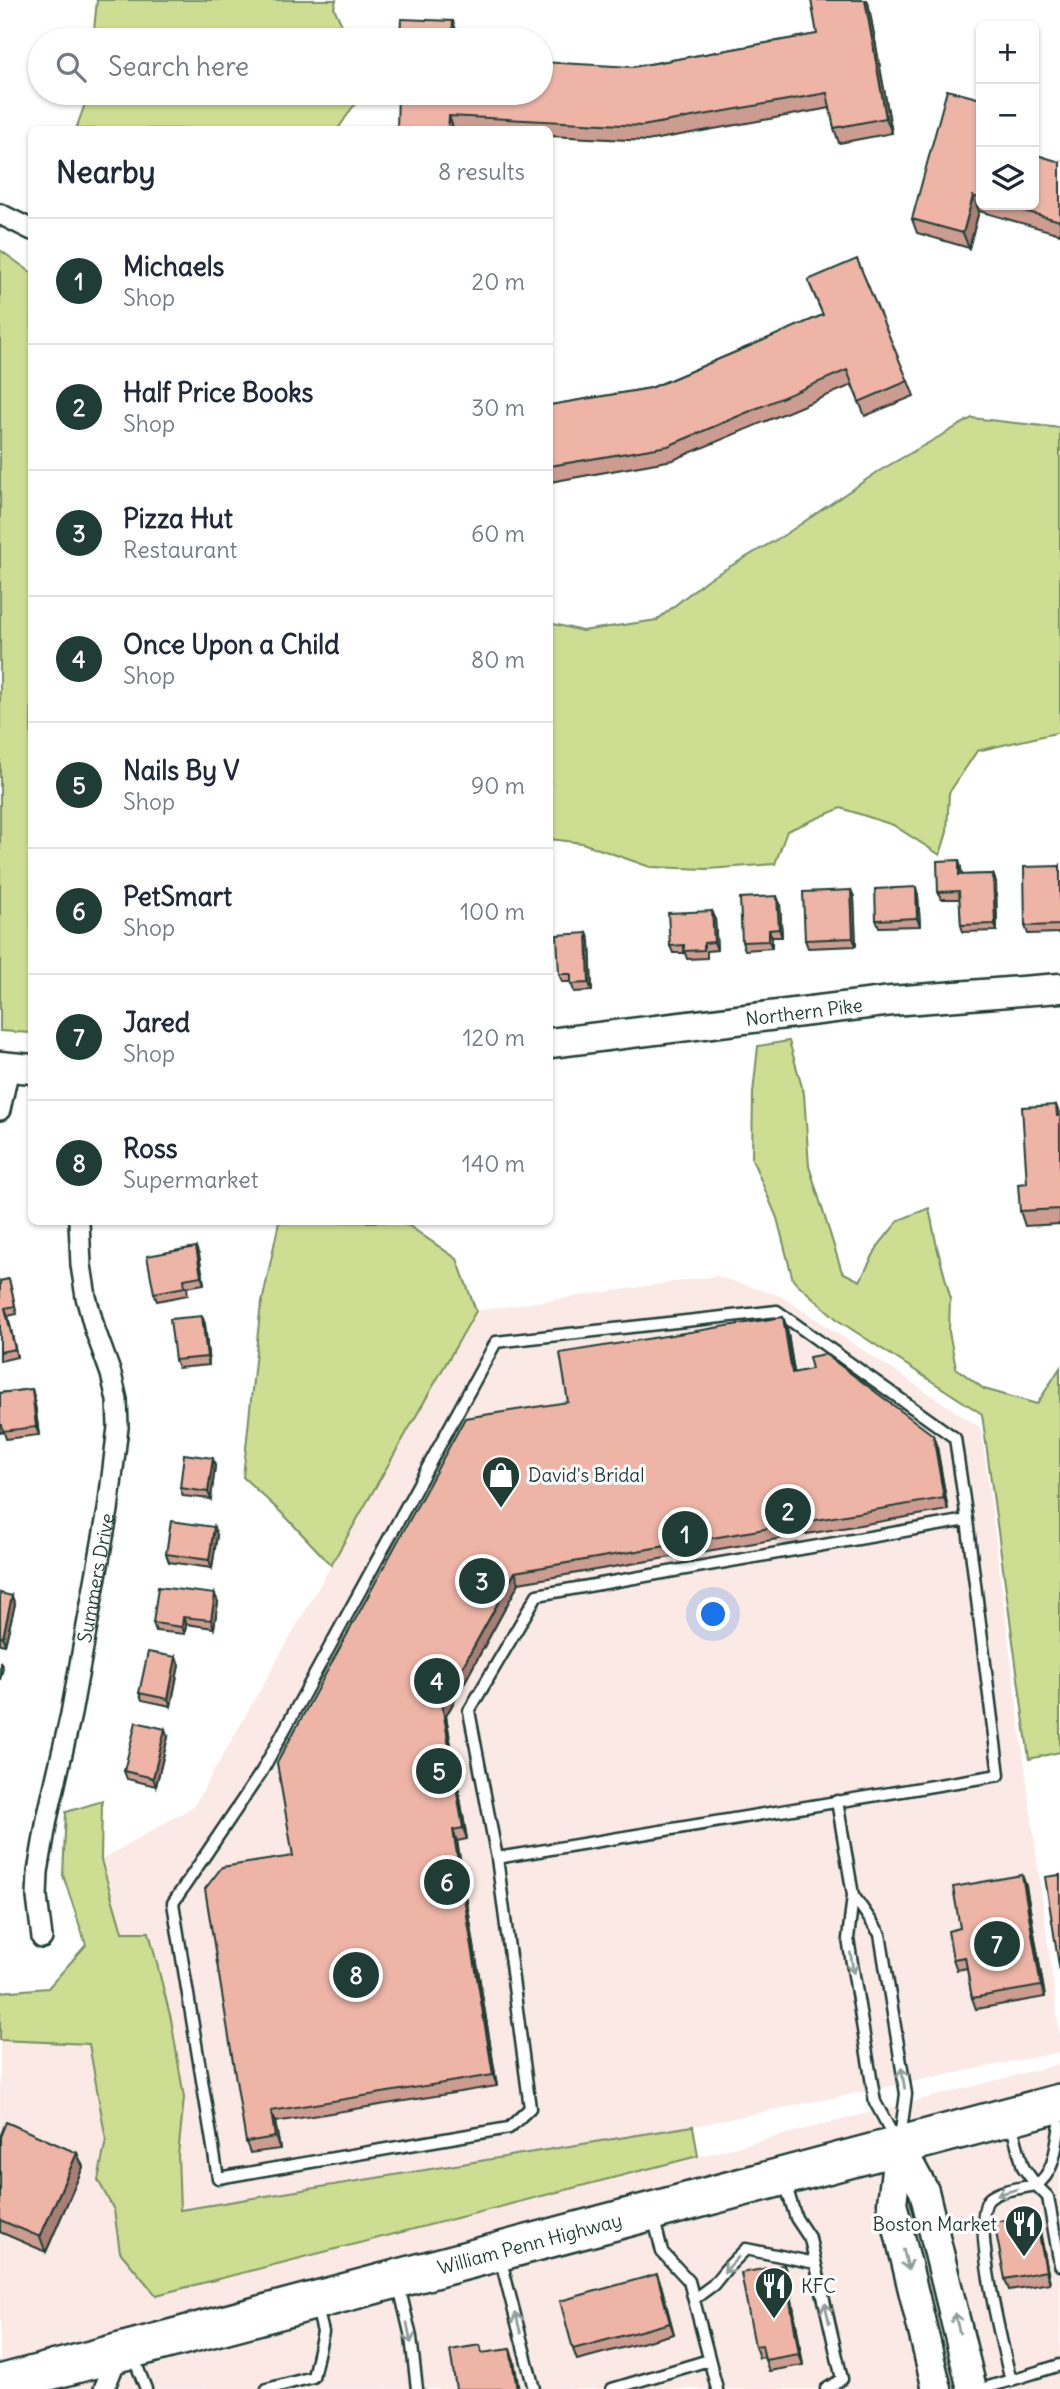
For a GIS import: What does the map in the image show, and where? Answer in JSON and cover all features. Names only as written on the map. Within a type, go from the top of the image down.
[{"type":"highway","name":"William Penn Highway","points":[[0,2384],[63,2378],[125,2351],[1060,2103]]},
{"type":"street","points":[[0,214],[28,228]]},
{"type":"street","name":"Northern Pike","points":[[553,1043],[892,1001],[1060,988]]},
{"type":"street","points":[[0,1110],[13,1068]]},
{"type":"street","name":"Summers Drive","points":[[42,1938],[37,1897],[38,1872],[71,1714],[115,1466],[118,1427],[117,1400],[111,1374],[86,1297],[79,1225]]},
{"type":"street","points":[[899,2145],[892,2203],[937,2389]]},
{"type":"street","points":[[899,2145],[924,2191],[972,2389]]},
{"type":"street","points":[[104,2389],[125,2351]]},
{"type":"lane","points":[[497,1858],[999,1775],[967,1520],[955,1438],[777,1311],[496,1342],[262,1771],[173,1903],[218,2178],[509,2128],[530,2108],[497,1858],[469,1711],[537,1595],[967,1520]]},
{"type":"lane","points":[[837,1801],[853,1895],[848,1939],[875,2102],[899,2145]]},
{"type":"lane","points":[[853,1895],[880,1934],[906,2094],[899,2145]]},
{"type":"lane","points":[[1009,2116],[1023,2167],[1048,2197],[1060,2266]]},
{"type":"lane","points":[[1011,2381],[993,2300],[983,2218],[984,2206],[990,2198],[1000,2193],[1036,2185],[1045,2179],[1053,2161],[1060,2125]]},
{"type":"lane","points":[[783,2176],[796,2218],[810,2239],[842,2379],[827,2389]]},
{"type":"lane","points":[[652,2211],[662,2252],[689,2281],[717,2389]]},
{"type":"lane","points":[[694,2299],[713,2286],[746,2249],[815,2263]]},
{"type":"lane","points":[[498,2252],[534,2389]]},
{"type":"lane","points":[[397,2278],[411,2337],[417,2389]]},
{"type":"lane","points":[[267,2389],[313,2377],[323,2332],[315,2300]]},
{"type":"lane","points":[[125,2351],[146,2389]]},
{"type":"lane","points":[[612,2389],[709,2360]]},
{"type":"lane","points":[[982,2389],[1060,2365]]},
{"type":"shaded area","points":[[716,1276],[781,1296],[981,1428],[1060,2052],[693,2126],[179,2211],[178,2155],[184,2098],[171,2019],[149,1933],[122,1932],[101,1860],[194,1806],[476,1311]]},
{"type":"shaded area","points":[[0,2040],[89,2044],[106,2140],[98,2180],[114,2210],[120,2252],[157,2295],[1060,2064],[1060,2389],[0,2389]]},
{"type":"green space","points":[[97,0],[336,0],[334,8],[343,28],[94,28]]},
{"type":"green space","points":[[85,105],[355,105],[340,126],[77,126]]},
{"type":"green space","points":[[0,250],[28,270],[28,1033],[0,1031]]},
{"type":"green space","points":[[972,418],[1060,428],[1060,732],[977,751],[949,793],[947,832],[940,855],[893,825],[841,808],[787,831],[775,864],[708,869],[650,867],[582,843],[553,839],[553,624],[582,631],[657,620],[705,581],[786,534],[879,471]]},
{"type":"green space","points":[[789,1041],[804,1094],[809,1166],[842,1272],[860,1281],[878,1246],[899,1220],[929,1208],[950,1296],[949,1332],[956,1368],[984,1389],[1037,1404],[1060,1368],[1060,1752],[1029,1759],[982,1414],[839,1321],[793,1280],[777,1218],[752,1159],[753,1093],[758,1046]]},
{"type":"green space","points":[[278,1225],[409,1226],[457,1259],[476,1311],[331,1565],[287,1518],[243,1477],[260,1312]]},
{"type":"green space","points":[[102,1801],[101,1860],[122,1932],[149,1932],[171,2019],[184,2098],[178,2155],[180,2210],[693,2126],[698,2156],[156,2295],[120,2252],[114,2210],[98,2180],[106,2140],[89,2044],[0,2040],[0,1992],[48,1988],[86,1945],[63,1875],[66,1812]]},
{"type":"building","points":[[811,0],[865,0],[886,118],[834,128],[827,93],[642,126],[449,116],[448,126],[397,126],[398,105],[553,105],[553,63],[633,67],[817,34]]},
{"type":"building","points":[[401,19],[453,21],[453,28],[401,28]]},
{"type":"building","points":[[947,90],[976,98],[976,197],[973,196],[963,233],[912,219]]},
{"type":"building","points":[[1039,156],[1060,162],[1060,221],[1021,210],[1039,210]]},
{"type":"building","points":[[857,259],[908,381],[859,402],[847,370],[668,446],[553,465],[553,404],[651,388],[823,315],[808,280]]},
{"type":"building","points":[[959,860],[959,875],[993,874],[995,924],[961,925],[959,891],[938,892],[937,861]]},
{"type":"building","points":[[1060,866],[1060,925],[1025,926],[1024,867]]},
{"type":"building","points":[[916,887],[917,918],[876,920],[875,889]]},
{"type":"building","points":[[851,890],[853,938],[805,940],[803,892]]},
{"type":"building","points":[[777,896],[779,929],[769,930],[769,941],[742,942],[740,898]]},
{"type":"building","points":[[712,911],[714,942],[704,943],[704,950],[684,951],[684,945],[670,946],[668,913]]},
{"type":"building","points":[[587,933],[589,983],[571,984],[571,974],[559,974],[557,935]]},
{"type":"building","points":[[1056,1105],[1057,1116],[1060,1115],[1060,1209],[1020,1211],[1018,1184],[1027,1183],[1022,1107]]},
{"type":"building","points":[[196,1247],[201,1276],[184,1279],[185,1287],[154,1293],[147,1256]]},
{"type":"building","points":[[9,1279],[15,1306],[5,1308],[15,1349],[0,1352],[0,1281]]},
{"type":"building","points":[[202,1316],[207,1357],[175,1360],[170,1319]]},
{"type":"building","points":[[783,1317],[792,1373],[812,1369],[809,1357],[825,1354],[933,1435],[944,1498],[515,1572],[442,1704],[463,1828],[453,1830],[493,2075],[271,2111],[275,2137],[246,2142],[205,1889],[222,1867],[293,1856],[277,1763],[465,1418],[568,1402],[560,1353]]},
{"type":"building","points":[[32,1389],[36,1427],[3,1431],[0,1425],[0,1393]]},
{"type":"building","points":[[184,1454],[213,1458],[208,1492],[180,1488]]},
{"type":"building","points":[[171,1521],[214,1527],[209,1560],[166,1554]]},
{"type":"building","points":[[158,1587],[215,1594],[211,1620],[183,1617],[182,1627],[153,1623]]},
{"type":"building","points":[[0,1593],[12,1596],[3,1637],[0,1637]]},
{"type":"building","points":[[148,1652],[176,1657],[168,1699],[139,1693]]},
{"type":"building","points":[[136,1722],[165,1729],[153,1778],[124,1771]]},
{"type":"building","points":[[1022,1875],[1041,1986],[972,1998],[965,1957],[953,1959],[948,1931],[960,1928],[953,1887]]},
{"type":"building","points":[[1060,1875],[1060,1972],[1045,1877]]},
{"type":"building","points":[[6,2122],[77,2153],[40,2237],[0,2220],[0,2137]]},
{"type":"building","name":"Boston Market","points":[[1035,2214],[1046,2271],[1005,2279],[994,2222]]},
{"type":"building","name":"KFC","points":[[784,2265],[799,2354],[765,2360],[762,2345],[755,2346],[741,2273]]},
{"type":"building","points":[[657,2274],[670,2323],[573,2349],[560,2301]]},
{"type":"building","points":[[480,2345],[482,2353],[510,2349],[517,2389],[456,2389],[450,2350]]},
{"type":"place","name":"David's Bridal","points":[[501,1509]]},
{"type":"place","name":"Half Price Books","points":[[788,1511]]},
{"type":"place","name":"Michaels","points":[[685,1534]]},
{"type":"place","name":"Pizza Hut","points":[[482,1581]]},
{"type":"place","name":"Once Upon a Child","points":[[437,1681]]},
{"type":"place","name":"Nails By V","points":[[439,1771]]},
{"type":"place","name":"PetSmart","points":[[447,1882]]},
{"type":"place","name":"Jared","points":[[997,1944]]},
{"type":"place","name":"Ross","points":[[356,1975]]},
{"type":"place","name":"Boston Market","points":[[1024,2258]]},
{"type":"place","name":"KFC","points":[[774,2320]]}]
